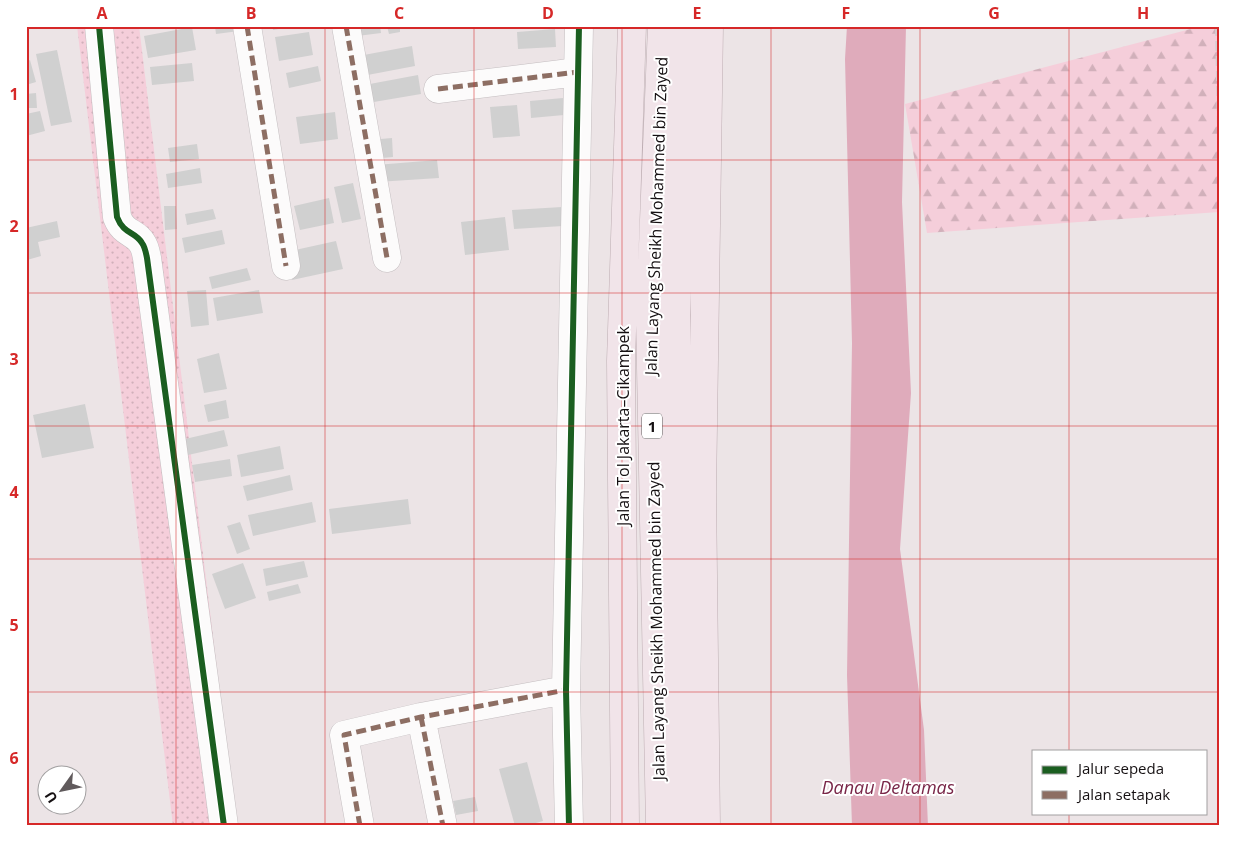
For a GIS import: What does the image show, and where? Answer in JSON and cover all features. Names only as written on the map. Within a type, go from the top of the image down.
[{"type":"highway","name":"Jalan Tol Jakarta–Cikampek","points":[[625,826],[621,361],[632,26]]},
{"type":"highway","name":"Jalan Layang Sheikh Mohammed bin Zayed","points":[[660,826],[650,317],[662,26]]},
{"type":"highway","name":"Jalan Layang Sheikh Mohammed bin Zayed","points":[[679,826],[676,315],[688,26]]},
{"type":"highway","points":[[706,826],[702,492],[709,26]]},
{"type":"street","points":[[99,26],[117,217],[120,225],[126,232],[138,238],[142,243],[147,258],[224,826]]},
{"type":"street","points":[[247,26],[286,266]]},
{"type":"street","points":[[346,26],[387,258]]},
{"type":"street","points":[[569,826],[566,690],[579,26]]},
{"type":"street","points":[[438,89],[578,72]]},
{"type":"street","points":[[360,826],[344,735],[421,717],[566,690]]},
{"type":"street","points":[[421,717],[443,826]]},
{"type":"green space","points":[[77,26],[139,26],[236,826],[173,826]]},
{"type":"green space","points":[[1202,26],[1219,26],[1219,212],[927,233],[905,104]]},
{"type":"water","name":"Danau Deltamas","points":[[847,26],[906,26],[902,202],[911,393],[900,549],[924,730],[928,826],[852,826],[847,675],[852,343],[845,59]]},
{"type":"building","points":[[215,26],[238,26],[239,31],[216,34]]},
{"type":"building","points":[[273,26],[290,26],[290,27],[273,30]]},
{"type":"building","points":[[356,26],[380,26],[381,33],[357,36]]},
{"type":"building","points":[[387,26],[400,26],[400,32],[389,34]]},
{"type":"building","points":[[192,27],[196,50],[148,58],[144,36]]},
{"type":"building","points":[[555,29],[556,47],[518,49],[517,32]]},
{"type":"building","points":[[309,32],[313,55],[279,61],[275,37]]},
{"type":"building","points":[[412,46],[415,66],[357,77],[353,57]]},
{"type":"building","points":[[57,50],[72,122],[51,126],[36,54]]},
{"type":"building","points":[[30,60],[36,82],[26,85],[26,62]]},
{"type":"building","points":[[192,63],[194,81],[152,85],[150,67]]},
{"type":"building","points":[[318,66],[321,81],[289,88],[286,73]]},
{"type":"building","points":[[418,75],[421,94],[362,104],[359,86]]},
{"type":"building","points":[[36,93],[37,108],[26,108],[26,94]]},
{"type":"building","points":[[563,98],[564,115],[531,118],[530,101]]},
{"type":"building","points":[[517,105],[520,136],[493,138],[490,107]]},
{"type":"building","points":[[40,111],[45,131],[26,136],[26,114]]},
{"type":"building","points":[[335,112],[338,139],[300,144],[296,117]]},
{"type":"building","points":[[392,138],[393,157],[371,159],[369,140]]},
{"type":"building","points":[[197,144],[199,159],[170,162],[168,148]]},
{"type":"building","points":[[437,160],[439,178],[377,182],[376,165]]},
{"type":"building","points":[[200,168],[202,183],[168,188],[166,174]]},
{"type":"building","points":[[353,183],[361,219],[342,223],[334,187]]},
{"type":"building","points":[[329,198],[334,223],[300,230],[294,206]]},
{"type":"building","points":[[164,206],[176,206],[177,229],[165,230]]},
{"type":"building","points":[[562,207],[563,226],[514,229],[512,210]]},
{"type":"building","points":[[213,209],[216,219],[187,225],[185,214]]},
{"type":"building","points":[[505,217],[509,250],[465,255],[461,222]]},
{"type":"building","points":[[57,221],[60,237],[38,242],[41,256],[27,260],[26,228]]},
{"type":"building","points":[[222,230],[225,244],[185,253],[182,238]]},
{"type":"building","points":[[336,241],[343,269],[292,280],[286,252]]},
{"type":"building","points":[[247,268],[251,280],[212,289],[209,277]]},
{"type":"building","points":[[206,290],[209,325],[191,327],[187,291]]},
{"type":"building","points":[[259,290],[263,313],[217,321],[213,298]]},
{"type":"building","points":[[219,353],[227,389],[204,393],[197,359]]},
{"type":"building","points":[[226,400],[229,418],[208,422],[204,405]]},
{"type":"building","points":[[85,404],[94,448],[42,458],[33,415]]},
{"type":"building","points":[[224,430],[228,446],[188,455],[185,439]]},
{"type":"building","points":[[280,446],[284,469],[241,477],[237,455]]},
{"type":"building","points":[[230,459],[232,476],[195,482],[192,465]]},
{"type":"building","points":[[290,475],[293,490],[247,501],[243,486]]},
{"type":"building","points":[[408,499],[411,524],[332,534],[329,509]]},
{"type":"building","points":[[312,502],[316,522],[253,536],[248,515]]},
{"type":"building","points":[[240,522],[250,549],[237,554],[227,526]]},
{"type":"building","points":[[304,561],[308,577],[266,586],[263,569]]},
{"type":"building","points":[[243,563],[256,598],[225,609],[212,574]]},
{"type":"building","points":[[298,584],[301,593],[269,601],[267,592]]},
{"type":"building","points":[[527,762],[543,821],[525,826],[515,826],[499,769]]},
{"type":"building","points":[[475,797],[478,811],[456,815],[453,801]]},
{"type":"railway","points":[[1217,26],[1219,129]]},
{"type":"marked path","points":[[247,26],[286,266]]},
{"type":"marked path","points":[[346,26],[387,258]]},
{"type":"marked path","points":[[438,89],[578,72]]},
{"type":"marked path","points":[[360,826],[344,735],[421,717],[566,690]]},
{"type":"marked path","points":[[421,717],[443,826]]},
{"type":"cycle path","points":[[99,26],[117,217],[123,227],[139,239],[144,246],[147,258],[224,826]]},
{"type":"cycle path","points":[[569,826],[566,690],[579,26]]}]
